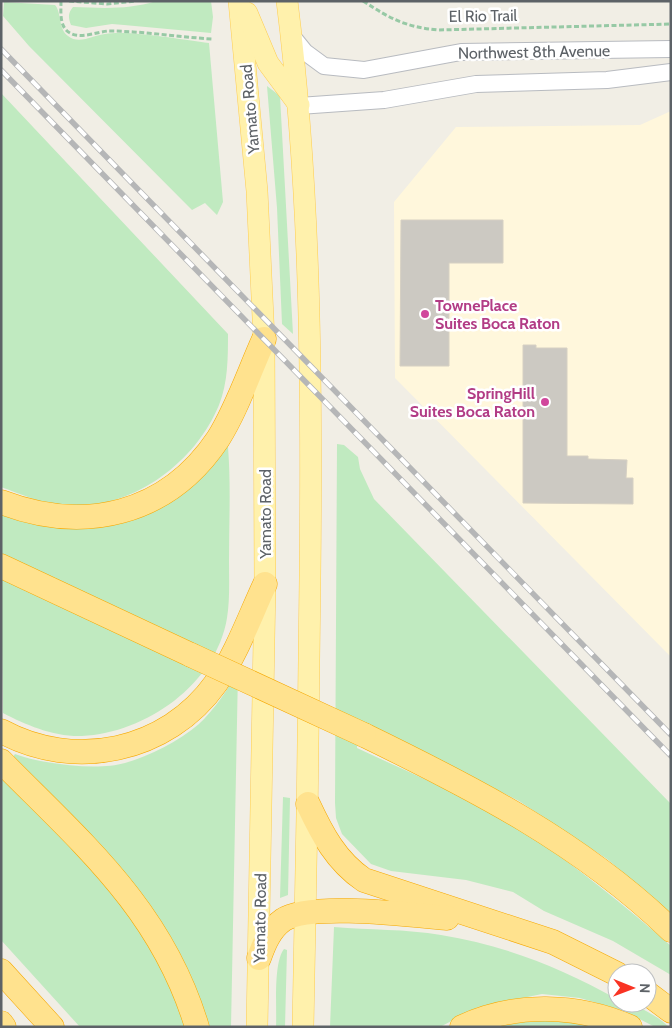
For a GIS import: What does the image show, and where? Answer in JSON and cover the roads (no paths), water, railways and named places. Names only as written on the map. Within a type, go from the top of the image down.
[{"type":"highway","points":[[1,502],[37,513],[75,518],[101,516],[125,510],[164,493],[188,474],[218,438],[264,339]]},
{"type":"highway","points":[[1,566],[364,735],[479,792],[552,836],[611,878],[671,930]]},
{"type":"highway","points":[[1,731],[25,742],[49,748],[72,752],[98,752],[128,746],[168,728],[189,713],[217,682],[265,584]]},
{"type":"highway","points":[[1,761],[103,865],[143,913],[176,970],[197,1027]]},
{"type":"highway","points":[[308,804],[330,846],[348,869],[364,880],[553,942],[607,969]]},
{"type":"highway","points":[[259,958],[275,927],[291,915],[306,912],[372,913],[488,921]]},
{"type":"highway","points":[[1,971],[52,1027]]},
{"type":"highway","points":[[657,1001],[671,1012]]},
{"type":"highway","points":[[462,1027],[512,1012],[546,1009],[592,1013],[630,1027]]},
{"type":"highway","points":[[1,1023],[4,1027]]},
{"type":"main road","points":[[240,1],[268,63],[299,106]]},
{"type":"main road","name":"Yamato Road","points":[[240,1],[256,182],[264,339],[265,584],[257,1027]]},
{"type":"main road","points":[[287,1],[299,106],[307,236],[311,387],[308,804],[303,1027]]},
{"type":"street","name":"Northwest 8th Avenue","points":[[292,36],[305,52],[324,66],[356,69],[381,68],[461,52],[671,49]]},
{"type":"street","name":"Northwest 8th Avenue","points":[[299,106],[384,100],[476,84],[607,80],[671,72]]},
{"type":"railway","points":[[1,49],[671,735]]},
{"type":"railway","points":[[1,70],[671,756]]},
{"type":"place","name":"TownePlace Suites Boca Raton","points":[[425,314]]},
{"type":"place","name":"SpringHill Suites Boca Raton","points":[[545,402]]}]
